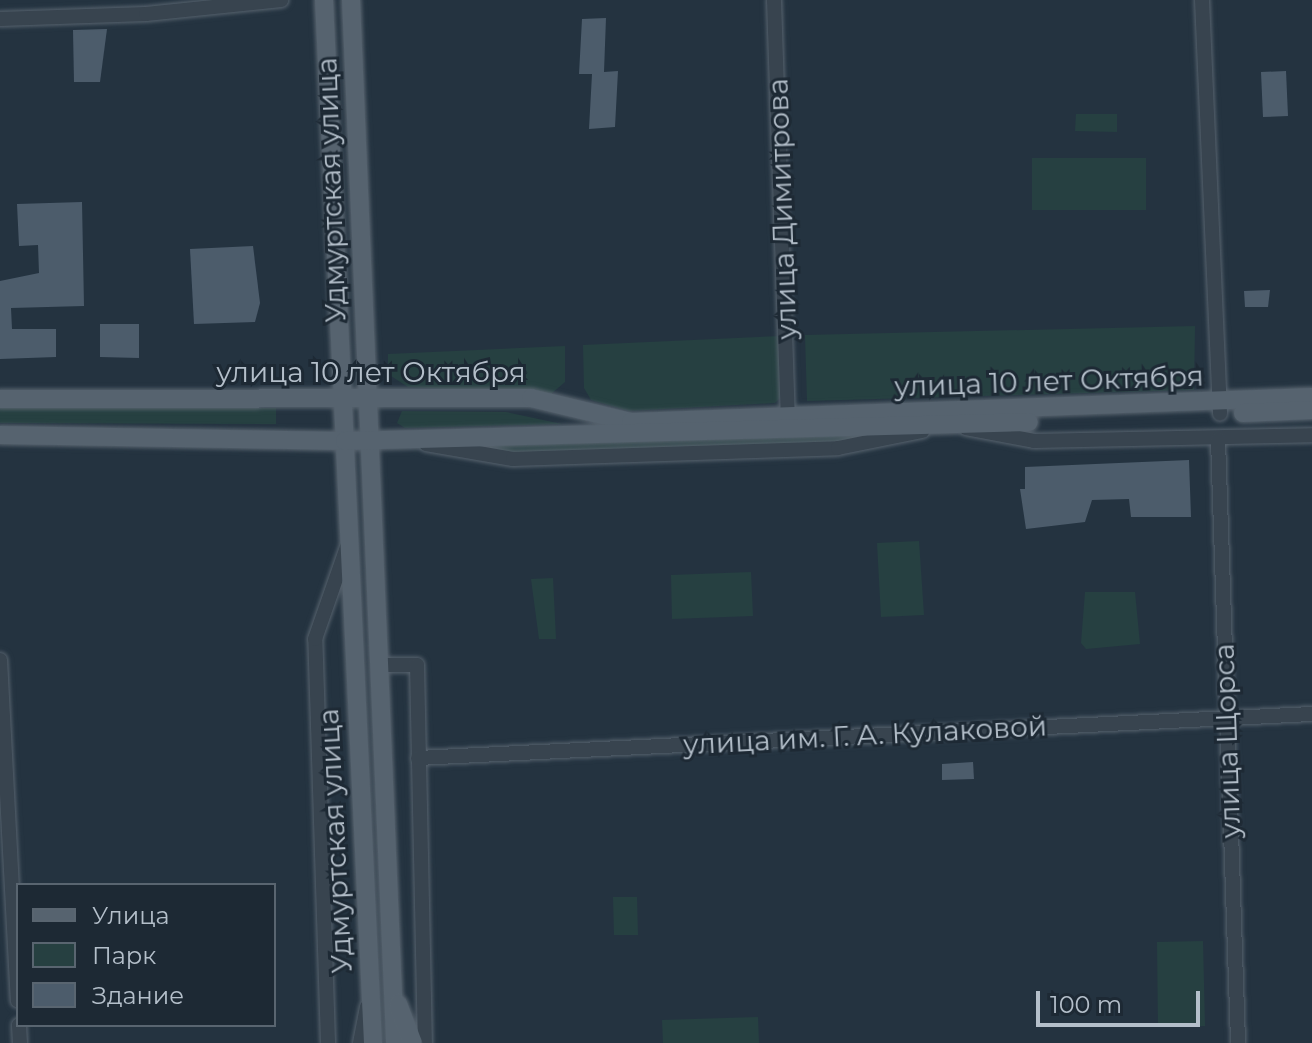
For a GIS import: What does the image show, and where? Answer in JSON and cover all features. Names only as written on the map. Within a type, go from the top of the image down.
[{"type":"main road","name":"Удмуртская улица","points":[[324,0],[373,1043]]},
{"type":"main road","name":"Удмуртская улица","points":[[351,0],[395,1043]]},
{"type":"main road","name":"улица 10 лет Октября","points":[[0,399],[531,398],[631,422],[951,425],[1220,409],[1312,397]]},
{"type":"main road","name":"улица 10 лет Октября","points":[[0,435],[345,441],[1220,409],[1312,410]]},
{"type":"main road","points":[[393,988],[413,1043]]},
{"type":"street","points":[[0,19],[146,14],[281,0]]},
{"type":"street","name":"улица Димитрова","points":[[774,0],[788,424]]},
{"type":"street","points":[[1202,0],[1220,409]]},
{"type":"street","name":"улица 10 лет Октября","points":[[397,439],[513,459],[838,448],[951,425],[1034,441],[1312,435]]},
{"type":"street","name":"улица Щорса","points":[[1218,439],[1238,1043]]},
{"type":"street","name":"Удмуртская улица","points":[[328,1043],[315,639],[349,540]]},
{"type":"street","points":[[0,660],[16,963]]},
{"type":"street","points":[[379,665],[417,665],[425,1043]]},
{"type":"street","name":"улица им. Г. А. Кулаковой","points":[[418,758],[1312,714]]},
{"type":"street","points":[[393,988],[408,1004],[426,1002]]},
{"type":"street","points":[[360,1043],[370,991]]},
{"type":"green space","points":[[1076,114],[1117,114],[1117,132],[1075,131]]},
{"type":"green space","points":[[1032,158],[1146,158],[1146,210],[1032,210]]},
{"type":"green space","points":[[1195,326],[1194,390],[807,401],[805,335]]},
{"type":"green space","points":[[781,336],[783,395],[775,403],[629,411],[591,400],[584,388],[583,345]]},
{"type":"green space","points":[[565,346],[565,382],[551,394],[408,387],[391,376],[388,365],[388,354]]},
{"type":"green space","points":[[0,407],[276,408],[276,424],[0,423]]},
{"type":"green space","points":[[402,411],[506,412],[562,424],[405,428],[397,423]]},
{"type":"green space","points":[[892,433],[833,443],[506,456],[471,446]]},
{"type":"green space","points":[[919,541],[924,615],[881,617],[877,543]]},
{"type":"green space","points":[[751,572],[753,616],[672,619],[671,575]]},
{"type":"green space","points":[[553,578],[556,639],[539,639],[531,579]]},
{"type":"green space","points":[[1085,592],[1135,592],[1140,644],[1086,649],[1081,643]]},
{"type":"green space","points":[[613,897],[637,897],[638,935],[614,935]]},
{"type":"green space","points":[[1203,941],[1205,1026],[1158,1027],[1157,942]]},
{"type":"green space","points":[[758,1017],[759,1043],[663,1043],[662,1020]]},
{"type":"building","points":[[606,18],[604,72],[618,71],[615,127],[589,129],[592,74],[579,74],[582,19]]},
{"type":"building","points":[[107,29],[100,82],[74,82],[73,30]]},
{"type":"building","points":[[1286,71],[1288,116],[1263,117],[1261,72]]},
{"type":"building","points":[[82,202],[84,306],[11,308],[12,329],[56,329],[56,357],[0,359],[0,281],[39,273],[38,245],[19,246],[17,204]]},
{"type":"building","points":[[253,246],[260,303],[255,322],[194,324],[190,249]]},
{"type":"building","points":[[1270,290],[1268,307],[1245,307],[1244,291]]},
{"type":"building","points":[[100,324],[139,324],[139,358],[100,357]]},
{"type":"building","points":[[1189,460],[1191,517],[1131,517],[1129,499],[1092,500],[1085,522],[1026,529],[1020,489],[1025,489],[1025,467]]},
{"type":"building","points":[[973,762],[974,779],[942,780],[942,764]]}]
